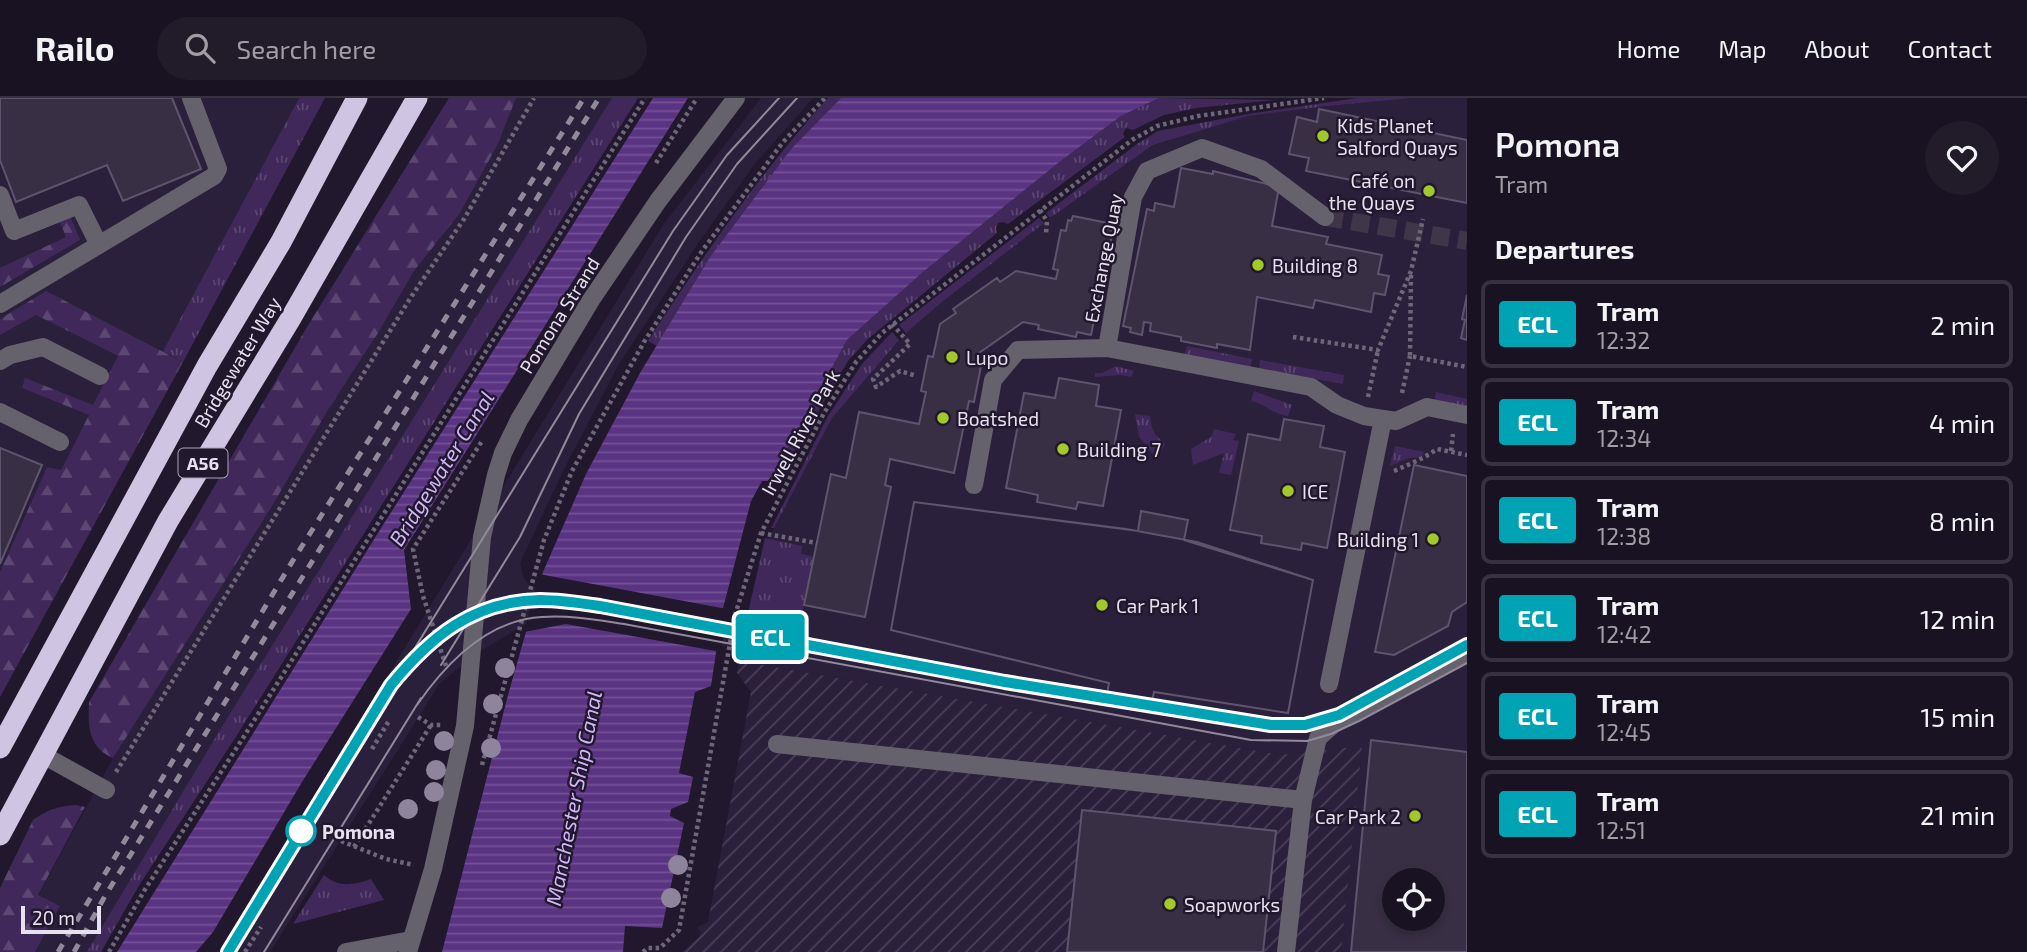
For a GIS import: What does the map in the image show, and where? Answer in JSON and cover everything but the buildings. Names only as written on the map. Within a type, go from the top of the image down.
[{"type":"highway","name":"Bridgewater Way","points":[[0,748],[207,366],[281,242],[357,98]]},
{"type":"highway","name":"Bridgewater Way","points":[[0,835],[169,521],[291,318],[417,98]]},
{"type":"street","points":[[0,303],[214,176],[218,169],[191,98]]},
{"type":"street","name":"Pomona Strand","points":[[410,946],[433,869],[465,726],[482,537],[503,453],[519,420],[592,300],[658,201],[736,98]]},
{"type":"street","name":"Exchange Quay","points":[[1107,348],[1133,197],[1147,171],[1202,148],[1261,169],[1325,217]]},
{"type":"street","points":[[0,194],[14,232],[79,205],[99,245]]},
{"type":"street","points":[[0,361],[10,355],[43,347],[100,376]]},
{"type":"street","name":"Exchange Quay","points":[[974,485],[993,380],[1018,350],[1107,348],[1311,387],[1337,405],[1364,416],[1390,420]]},
{"type":"street","points":[[1329,684],[1390,420],[1427,407],[1467,415]]},
{"type":"street","points":[[0,412],[60,442]]},
{"type":"street","points":[[1286,952],[1303,800],[1318,738],[1336,722],[1467,652]]},
{"type":"street","points":[[776,744],[1303,800]]},
{"type":"street","points":[[43,755],[106,790]]},
{"type":"street","points":[[346,952],[410,946]]},
{"type":"path","points":[[106,790],[411,297],[464,219],[534,98]]},
{"type":"path","points":[[109,952],[144,891],[645,98]]},
{"type":"path","points":[[481,767],[544,540],[572,471],[644,342],[702,251],[783,142],[824,98]]},
{"type":"path","name":"Irwell River Park","points":[[643,952],[648,948],[660,948],[679,930],[735,615],[761,533],[824,413],[856,362],[892,324],[1132,140],[1157,126],[1198,116],[1324,98]]},
{"type":"path","points":[[1040,210],[1047,221],[1046,234]]},
{"type":"path","points":[[1364,416],[1377,350],[1411,271],[1423,219]]},
{"type":"path","points":[[1390,420],[1410,356],[1411,271]]},
{"type":"path","points":[[892,324],[910,344],[873,379],[876,387],[900,371],[917,376]]},
{"type":"path","points":[[1293,337],[1377,350]]},
{"type":"path","points":[[1410,356],[1467,367]]},
{"type":"path","points":[[1451,451],[1454,429]]},
{"type":"path","points":[[1389,471],[1418,462],[1437,449],[1467,454]]},
{"type":"path","points":[[761,533],[817,543]]},
{"type":"path","points":[[372,749],[390,719]]},
{"type":"path","points":[[354,847],[431,725]]},
{"type":"path","points":[[341,841],[386,859],[407,863]]},
{"type":"path","points":[[245,952],[261,927]]},
{"type":"shaded area","points":[[0,98],[299,98],[163,351],[46,292],[0,319]]},
{"type":"shaded area","points":[[516,98],[638,98],[237,735],[138,887],[101,952],[35,952],[60,906],[38,896],[113,758],[271,508],[414,271],[460,213],[498,144]]},
{"type":"shaded area","points":[[761,98],[813,98],[754,165],[701,239],[619,364],[564,469],[520,563],[524,579],[530,586],[554,597],[745,626],[768,539],[832,418],[906,333],[1050,218],[1153,145],[1248,116],[1413,98],[1467,98],[1467,952],[1341,952],[1361,746],[1280,755],[740,661],[741,649],[622,630],[540,622],[524,625],[479,652],[440,683],[270,952],[219,952],[663,225]]},
{"type":"shaded area","points":[[36,315],[118,356],[94,406],[25,379],[22,388],[89,415],[61,470],[47,467],[0,572],[0,335]]},
{"type":"shaded area","points":[[740,661],[1280,755],[1362,746],[1341,952],[682,952],[699,937],[697,927],[708,922],[751,692],[737,673]]},
{"type":"green space","points":[[299,98],[325,98],[183,362],[163,351]]},
{"type":"green space","points":[[449,98],[516,98],[498,144],[460,213],[414,271],[271,508],[113,758],[99,748],[91,735],[89,702],[307,327]]},
{"type":"green space","points":[[612,98],[638,98],[237,735],[138,887],[101,952],[87,952],[223,725]]},
{"type":"green space","points":[[828,98],[841,98],[791,149],[710,257],[657,346],[648,341],[733,216]]},
{"type":"green space","points":[[1159,98],[1275,100],[1196,108],[1164,115],[1133,130],[1126,128],[1123,134],[1125,137],[1008,224],[998,223],[997,233],[869,338],[848,361],[780,476],[770,481],[847,340],[923,272],[1062,160],[1121,116]]},
{"type":"green space","points":[[1358,98],[1413,98],[1248,116],[1153,145],[1050,218],[1046,213],[1158,131],[1248,114]]},
{"type":"green space","points":[[71,218],[80,240],[0,287],[0,268],[66,237],[60,222]]},
{"type":"green space","points":[[1039,218],[1044,223],[906,333],[899,325]]},
{"type":"green space","points":[[46,291],[183,362],[0,697],[0,572],[47,467],[61,470],[89,415],[22,388],[25,378],[93,405],[118,356],[36,315],[0,335],[0,319]]},
{"type":"green space","points":[[892,332],[899,340],[832,418],[774,528],[771,528],[828,416],[862,364]]},
{"type":"green space","points":[[1187,346],[1252,359],[1250,368],[1185,355]]},
{"type":"green space","points":[[1260,360],[1344,375],[1343,384],[1259,369]]},
{"type":"green space","points":[[1116,366],[1134,371],[1131,377],[1095,377],[1095,373],[1102,373]]},
{"type":"green space","points":[[1254,391],[1292,405],[1288,416],[1251,401]]},
{"type":"green space","points":[[1436,392],[1467,399],[1467,409],[1434,402]]},
{"type":"green space","points":[[1135,414],[1150,416],[1154,432],[1165,444],[1157,459],[1139,437]]},
{"type":"green space","points":[[1214,429],[1236,434],[1233,440],[1239,441],[1231,475],[1219,473],[1224,453],[1193,465],[1191,449],[1211,437]]},
{"type":"green space","points":[[1395,446],[1424,452],[1422,457],[1410,458],[1390,466]]},
{"type":"green space","points":[[765,538],[802,546],[801,554],[814,557],[800,624],[748,613]]},
{"type":"green space","points":[[76,805],[85,807],[38,895],[60,906],[35,952],[0,952],[0,888],[33,820],[53,809]]},
{"type":"green space","points":[[324,875],[341,884],[371,879],[384,900],[293,924]]},
{"type":"water","name":"Bridgewater Canal","points":[[653,98],[688,98],[404,550],[411,609],[302,782],[213,932],[196,952],[117,952],[378,533]]},
{"type":"water","name":"Manchester Ship Canal","points":[[841,98],[1159,98],[1121,116],[1062,160],[923,272],[847,340],[770,481],[762,481],[751,501],[722,612],[711,686],[695,692],[679,773],[693,777],[688,802],[671,809],[670,816],[684,823],[662,928],[625,926],[623,952],[442,952],[508,695],[543,572],[586,474],[640,373],[710,257],[791,149]]},
{"type":"pier","points":[[539,574],[727,609],[721,652],[566,624],[524,632]]},
{"type":"tunnel","points":[[1325,217],[1467,241]]},
{"type":"tram line","points":[[413,651],[673,231],[727,155],[779,98]]},
{"type":"tram line","points":[[441,665],[520,537],[579,414],[686,237],[737,164],[797,98]]},
{"type":"tram line","points":[[391,685],[422,651],[456,624],[494,607],[540,600],[600,605],[1005,682],[1271,725],[1305,725],[1339,715],[1467,645]]},
{"type":"tram line","name":"ECL","points":[[228,952],[391,685],[408,664],[444,631],[470,616],[492,608],[540,600],[600,606],[1005,682],[1271,725],[1305,725],[1339,715],[1467,645]]},
{"type":"tram line","points":[[417,705],[441,674],[470,646],[503,626],[542,617],[583,618],[624,624],[1251,740],[1307,741],[1331,734],[1467,663]]},
{"type":"tram line","points":[[228,952],[396,678]]},
{"type":"tram line","points":[[264,952],[421,698]]},
{"type":"railway","points":[[58,952],[292,562],[584,98]]},
{"type":"railway","points":[[74,952],[105,896],[599,98]]},
{"type":"place","name":"Kids Planet Salford Quays","points":[[1323,136]]},
{"type":"place","name":"Café on the Quays","points":[[1429,191]]},
{"type":"place","name":"Building 8","points":[[1258,265]]},
{"type":"place","name":"Lupo","points":[[952,357]]},
{"type":"place","name":"Boatshed","points":[[943,418]]},
{"type":"place","name":"Building 7","points":[[1063,449]]},
{"type":"place","name":"ICE","points":[[1288,491]]},
{"type":"place","name":"Building 1","points":[[1433,539]]},
{"type":"place","name":"Car Park 1","points":[[1102,605]]},
{"type":"place","name":"Car Park 2","points":[[1415,816]]},
{"type":"place","name":"Pomona","points":[[301,831]]},
{"type":"place","name":"Soapworks","points":[[1170,904]]}]
